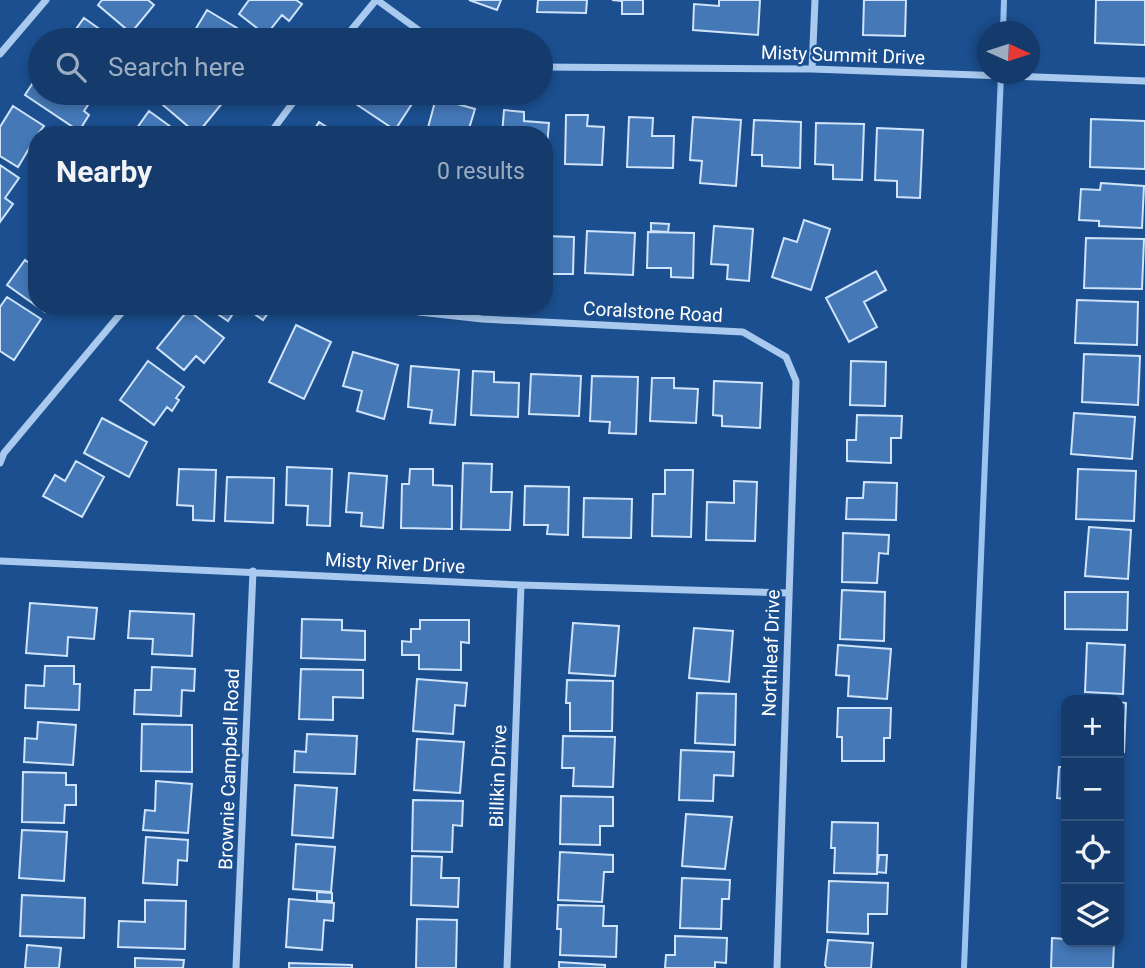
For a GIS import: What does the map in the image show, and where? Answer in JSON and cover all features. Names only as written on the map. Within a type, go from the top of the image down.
[{"type":"street","points":[[0,54],[46,0]]},
{"type":"street","points":[[353,28],[377,0],[416,28]]},
{"type":"street","points":[[812,69],[815,0]]},
{"type":"street","name":"Misty Summit Drive","points":[[553,67],[812,69],[1145,81]]},
{"type":"street","points":[[276,126],[291,105]]},
{"type":"street","points":[[0,463],[4,453],[119,315]]},
{"type":"street","name":"Coralstone Road","points":[[446,315],[743,332],[772,349]]},
{"type":"street","name":"Northleaf Drive","points":[[772,349],[786,357],[796,381],[776,968]]},
{"type":"street","name":"Misty River Drive","points":[[0,561],[253,571],[521,586],[789,593]]},
{"type":"street","name":"Brownie Campbell Road","points":[[236,968],[253,571]]},
{"type":"street","name":"Billikin Drive","points":[[507,968],[521,586]]},
{"type":"building","points":[[102,0],[148,0],[154,5],[135,28],[125,28],[98,5]]},
{"type":"building","points":[[249,0],[296,0],[302,4],[289,21],[282,15],[272,28],[257,28],[239,14]]},
{"type":"building","points":[[469,0],[501,0],[497,10]]},
{"type":"building","points":[[538,0],[587,0],[586,13],[537,12]]},
{"type":"building","points":[[612,0],[643,0],[643,14],[622,14],[622,1]]},
{"type":"building","points":[[719,0],[760,0],[758,35],[693,30],[694,4],[719,6]]},
{"type":"building","points":[[864,0],[906,0],[905,36],[863,35]]},
{"type":"building","points":[[1096,0],[1145,0],[1145,45],[1095,43]]},
{"type":"building","points":[[207,10],[237,28],[196,28]]},
{"type":"building","points":[[84,18],[98,28],[77,28]]},
{"type":"building","points":[[40,105],[88,105],[84,111],[89,115],[82,126],[72,126]]},
{"type":"building","points":[[163,105],[221,105],[204,126],[188,126]]},
{"type":"building","points":[[358,105],[411,105],[398,126],[389,126]]},
{"type":"building","points":[[434,105],[461,105],[475,109],[470,126],[428,126]]},
{"type":"building","points":[[13,106],[44,126],[28,126],[28,150],[18,167],[0,156],[0,127]]},
{"type":"building","points":[[504,110],[524,112],[524,121],[549,123],[549,126],[503,126]]},
{"type":"building","points":[[149,111],[170,126],[138,126]]},
{"type":"building","points":[[566,115],[588,115],[587,126],[604,127],[602,165],[565,164]]},
{"type":"building","points":[[629,117],[653,118],[652,136],[674,136],[673,168],[627,167]]},
{"type":"building","points":[[693,117],[741,120],[736,186],[700,183],[702,161],[690,160]]},
{"type":"building","points":[[1091,119],[1145,121],[1145,169],[1090,167]]},
{"type":"building","points":[[754,120],[801,122],[800,168],[762,166],[762,155],[752,155]]},
{"type":"building","points":[[816,123],[864,124],[862,180],[833,179],[833,165],[815,164]]},
{"type":"building","points":[[877,128],[923,130],[920,198],[897,197],[897,181],[875,180]]},
{"type":"building","points":[[0,165],[19,178],[5,198],[13,204],[0,222]]},
{"type":"building","points":[[1101,183],[1144,186],[1142,228],[1099,226],[1099,221],[1079,220],[1081,189],[1100,190]]},
{"type":"building","points":[[804,220],[830,229],[811,290],[772,277],[784,238],[797,242]]},
{"type":"building","points":[[651,223],[669,224],[668,232],[651,231]]},
{"type":"building","points":[[714,226],[753,229],[749,281],[727,279],[728,265],[711,264]]},
{"type":"building","points":[[587,231],[635,233],[633,275],[585,273]]},
{"type":"building","points":[[648,232],[694,233],[693,278],[671,277],[671,268],[647,268]]},
{"type":"building","points":[[553,236],[574,237],[573,274],[553,274]]},
{"type":"building","points":[[1086,238],[1144,239],[1142,289],[1084,288]]},
{"type":"building","points":[[25,260],[28,262],[28,300],[7,285]]},
{"type":"building","points":[[876,271],[886,290],[864,302],[877,327],[849,342],[826,298]]},
{"type":"building","points":[[7,297],[28,311],[28,315],[41,319],[14,360],[0,351],[0,307]]},
{"type":"building","points":[[1077,300],[1138,302],[1137,345],[1075,343]]},
{"type":"building","points":[[184,315],[194,315],[224,338],[204,363],[196,356],[184,370],[157,348]]},
{"type":"building","points":[[219,315],[232,315],[228,321]]},
{"type":"building","points":[[296,325],[331,342],[304,399],[269,382]]},
{"type":"building","points":[[353,352],[398,365],[384,419],[357,411],[362,391],[343,386]]},
{"type":"building","points":[[1084,354],[1140,356],[1138,405],[1082,402]]},
{"type":"building","points":[[148,361],[184,387],[176,398],[179,400],[172,411],[167,407],[154,425],[120,400]]},
{"type":"building","points":[[851,361],[886,362],[885,406],[850,405]]},
{"type":"building","points":[[411,366],[459,370],[455,425],[430,423],[432,410],[408,407]]},
{"type":"building","points":[[473,371],[494,372],[494,382],[519,383],[518,417],[471,415]]},
{"type":"building","points":[[531,374],[581,376],[579,416],[529,414]]},
{"type":"building","points":[[592,376],[638,377],[636,434],[609,433],[610,422],[590,421]]},
{"type":"building","points":[[652,378],[674,378],[674,388],[698,389],[696,423],[650,421]]},
{"type":"building","points":[[714,381],[762,383],[760,428],[722,426],[722,416],[713,415]]},
{"type":"building","points":[[1074,413],[1135,417],[1132,459],[1071,454]]},
{"type":"building","points":[[857,415],[902,416],[901,438],[891,438],[891,463],[847,461],[847,440],[856,440]]},
{"type":"building","points":[[102,418],[147,442],[129,477],[84,453]]},
{"type":"building","points":[[76,461],[104,477],[82,517],[43,496],[55,475],[65,481]]},
{"type":"building","points":[[463,463],[492,464],[491,492],[512,492],[510,530],[461,529]]},
{"type":"building","points":[[287,467],[332,469],[330,526],[307,525],[308,506],[286,505]]},
{"type":"building","points":[[179,469],[216,470],[214,521],[193,520],[193,506],[177,505]]},
{"type":"building","points":[[410,469],[433,469],[433,485],[452,486],[452,529],[401,528],[402,484],[409,484]]},
{"type":"building","points":[[1078,469],[1136,471],[1134,521],[1076,519]]},
{"type":"building","points":[[665,470],[693,470],[691,537],[652,536],[653,494],[665,494]]},
{"type":"building","points":[[349,473],[387,476],[383,528],[361,526],[362,513],[346,512]]},
{"type":"building","points":[[227,477],[274,478],[273,523],[225,521]]},
{"type":"building","points":[[734,481],[757,482],[755,541],[706,540],[707,502],[734,503]]},
{"type":"building","points":[[864,482],[897,483],[896,520],[846,519],[847,498],[863,498]]},
{"type":"building","points":[[525,486],[569,487],[568,535],[547,534],[548,525],[524,525]]},
{"type":"building","points":[[584,498],[632,499],[631,538],[583,537]]},
{"type":"building","points":[[1089,527],[1131,530],[1128,579],[1085,576]]},
{"type":"building","points":[[843,533],[889,535],[888,554],[879,553],[877,583],[842,582]]},
{"type":"building","points":[[842,590],[885,592],[884,641],[840,639]]},
{"type":"building","points":[[1065,592],[1128,592],[1127,630],[1065,629]]},
{"type":"building","points":[[30,603],[97,608],[94,639],[68,637],[67,656],[26,653]]},
{"type":"building","points":[[130,611],[194,614],[192,656],[152,654],[153,639],[128,638]]},
{"type":"building","points":[[302,619],[342,620],[342,630],[365,631],[365,660],[301,658]]},
{"type":"building","points":[[420,620],[469,620],[469,643],[461,642],[461,670],[419,669],[419,655],[402,655],[402,641],[411,642],[411,629],[420,629]]},
{"type":"building","points":[[573,623],[619,626],[615,676],[569,673]]},
{"type":"building","points":[[694,628],[733,631],[729,682],[689,678]]},
{"type":"building","points":[[1087,643],[1125,645],[1123,694],[1085,692]]},
{"type":"building","points":[[838,645],[891,649],[887,699],[848,696],[849,676],[836,675]]},
{"type":"building","points":[[45,666],[74,666],[74,684],[80,684],[79,710],[25,708],[26,685],[44,686]]},
{"type":"building","points":[[152,667],[195,669],[194,691],[182,690],[181,716],[134,714],[135,690],[151,690]]},
{"type":"building","points":[[301,669],[363,670],[363,698],[333,697],[333,720],[299,719]]},
{"type":"building","points":[[417,679],[467,683],[465,706],[455,705],[453,734],[413,731]]},
{"type":"building","points":[[567,680],[613,681],[612,731],[570,731],[570,703],[566,703]]},
{"type":"building","points":[[697,693],[736,694],[735,745],[695,743]]},
{"type":"building","points":[[1124,703],[1126,703],[1124,752]]},
{"type":"building","points":[[838,708],[891,708],[890,738],[884,738],[884,761],[842,761],[842,737],[837,737]]},
{"type":"building","points":[[38,722],[76,725],[73,765],[24,762],[25,738],[37,739]]},
{"type":"building","points":[[142,724],[192,725],[192,772],[141,771]]},
{"type":"building","points":[[307,734],[357,736],[355,774],[294,772],[295,751],[306,752]]},
{"type":"building","points":[[563,736],[615,737],[613,787],[573,786],[574,768],[562,768]]},
{"type":"building","points":[[417,739],[464,742],[460,793],[414,790]]},
{"type":"building","points":[[681,750],[734,752],[733,776],[714,775],[713,801],[679,800]]},
{"type":"building","points":[[1059,767],[1061,767],[1061,798],[1057,798]]},
{"type":"building","points":[[23,772],[66,773],[66,785],[76,785],[76,805],[65,805],[64,823],[22,822]]},
{"type":"building","points":[[156,781],[192,784],[188,833],[143,830],[145,810],[155,811]]},
{"type":"building","points":[[295,785],[337,788],[333,838],[292,835]]},
{"type":"building","points":[[561,796],[613,797],[613,826],[600,826],[600,845],[560,844]]},
{"type":"building","points":[[413,800],[463,801],[462,826],[453,825],[452,852],[412,851]]},
{"type":"building","points":[[686,814],[732,817],[725,869],[682,866]]},
{"type":"building","points":[[832,822],[878,823],[877,874],[834,873]]},
{"type":"building","points":[[22,830],[67,832],[64,881],[19,878]]},
{"type":"building","points":[[146,837],[188,840],[187,861],[178,860],[177,885],[143,883]]},
{"type":"building","points":[[296,844],[335,847],[331,892],[293,889]]},
{"type":"building","points":[[560,852],[613,855],[613,872],[604,872],[602,902],[558,900]]},
{"type":"building","points":[[879,855],[887,855],[886,873],[877,872]]},
{"type":"building","points":[[412,856],[442,857],[441,878],[459,878],[458,907],[411,905]]},
{"type":"building","points":[[682,878],[730,880],[729,899],[722,899],[721,929],[680,928]]},
{"type":"building","points":[[829,881],[888,883],[887,914],[868,914],[868,934],[827,932]]},
{"type":"building","points":[[317,892],[332,893],[332,901],[317,901]]},
{"type":"building","points":[[22,895],[85,898],[84,938],[20,936]]},
{"type":"building","points":[[289,899],[334,903],[333,921],[324,920],[322,950],[286,947]]},
{"type":"building","points":[[145,900],[186,901],[185,949],[118,947],[119,921],[145,922]]},
{"type":"building","points":[[558,905],[604,906],[603,926],[617,926],[616,957],[560,955]]},
{"type":"building","points":[[417,919],[457,920],[456,968],[416,968]]},
{"type":"building","points":[[675,936],[727,938],[726,963],[715,962],[715,968],[665,968],[666,955],[675,955]]},
{"type":"building","points":[[1052,938],[1061,939],[1061,947],[1114,947],[1113,968],[1051,968]]},
{"type":"building","points":[[828,940],[873,943],[871,968],[827,968],[825,965]]},
{"type":"building","points":[[27,945],[61,948],[59,968],[25,968]]},
{"type":"building","points":[[135,958],[184,960],[183,968],[135,968]]},
{"type":"building","points":[[559,962],[605,965],[605,968],[559,968]]},
{"type":"building","points":[[289,963],[352,965],[352,968],[289,968]]},
{"type":"waterway","points":[[1003,21],[1004,0]]},
{"type":"waterway","points":[[964,968],[1001,84]]}]
